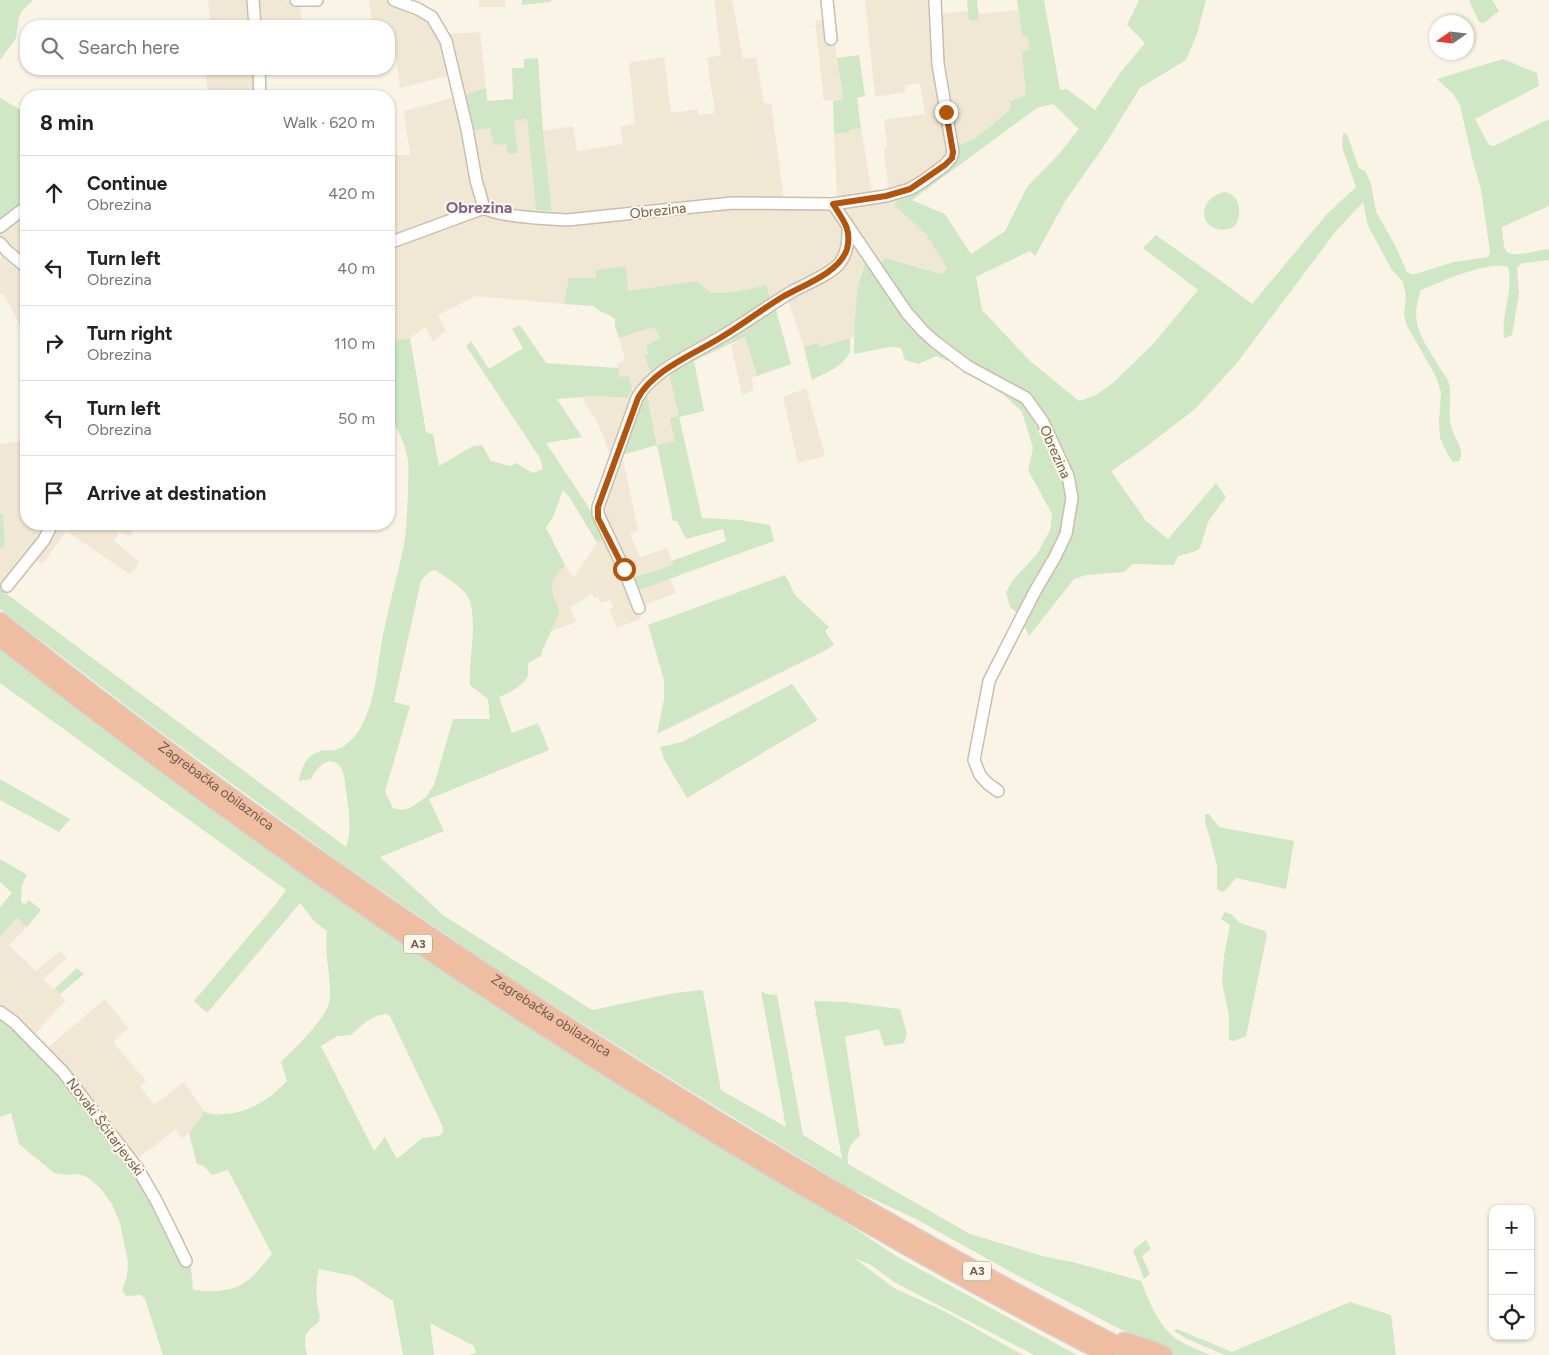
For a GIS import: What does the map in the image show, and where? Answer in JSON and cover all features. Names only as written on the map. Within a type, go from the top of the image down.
[{"type":"highway","name":"Zagrebačka obilaznica","points":[[0,622],[150,736],[312,855],[538,1008],[662,1087],[775,1155],[983,1274],[1137,1355]]},
{"type":"highway","name":"Zagrebačka obilaznica","points":[[0,638],[142,747],[274,844],[432,954],[543,1027],[665,1104],[850,1214],[1108,1355]]},
{"type":"highway","points":[[1099,1336],[1109,1334],[1164,1355]]},
{"type":"highway","points":[[1069,1335],[1075,1346],[1091,1355]]},
{"type":"street","points":[[253,0],[255,20]]},
{"type":"street","points":[[296,0],[317,0]]},
{"type":"street","points":[[394,0],[418,9],[432,17],[446,41],[468,129],[476,180],[484,208],[395,241]]},
{"type":"street","points":[[827,0],[831,39]]},
{"type":"street","name":"Obrezina","points":[[484,208],[493,212],[567,220],[738,203],[833,204],[899,193],[923,181],[952,158],[953,146],[938,64],[935,0]]},
{"type":"street","points":[[259,75],[260,90]]},
{"type":"street","name":"Obrezina","points":[[833,204],[907,313],[934,341],[967,366],[1026,398],[1043,422],[1068,476],[1072,498],[1066,534],[989,681],[974,760],[980,775],[998,791]]},
{"type":"street","points":[[0,227],[20,212]]},
{"type":"street","points":[[640,608],[624,569],[598,518],[598,507],[642,389],[671,366],[721,337],[783,297],[832,270],[847,250],[848,228]]},
{"type":"street","points":[[0,243],[20,261]]},
{"type":"street","points":[[7,586],[44,540],[49,530]]},
{"type":"street","name":"Novaki Šćitarjevski","points":[[0,1012],[14,1022],[63,1072],[138,1169],[157,1202],[186,1261]]},
{"type":"shaded area","points":[[208,0],[285,0],[300,5],[301,20],[210,20]]},
{"type":"shaded area","points":[[369,0],[406,0],[447,34],[480,32],[486,88],[463,95],[471,131],[490,128],[518,152],[514,119],[527,119],[536,210],[552,211],[543,131],[573,126],[577,151],[623,144],[620,127],[635,123],[629,63],[664,57],[671,113],[698,109],[699,115],[715,113],[707,58],[721,55],[714,0],[732,0],[743,59],[756,57],[764,103],[771,103],[784,200],[837,201],[834,134],[861,128],[872,193],[889,191],[884,151],[887,145],[884,120],[925,114],[920,83],[905,85],[905,92],[875,96],[865,0],[939,0],[939,14],[968,11],[969,21],[979,20],[978,14],[1018,10],[1022,35],[1027,35],[1030,49],[1022,51],[1027,95],[1010,100],[1011,109],[976,138],[957,146],[957,155],[894,205],[926,234],[947,268],[943,274],[908,264],[878,272],[866,261],[861,272],[855,315],[855,337],[819,347],[818,343],[804,347],[788,300],[771,301],[766,285],[735,292],[711,293],[697,281],[628,291],[625,266],[596,278],[570,278],[564,304],[476,296],[438,315],[446,331],[433,341],[425,327],[410,338],[395,341],[395,155],[410,155],[404,111],[456,97],[451,75],[400,88],[395,57],[395,20],[371,20]]},
{"type":"shaded area","points":[[479,0],[505,0],[505,7],[479,7]]},
{"type":"shaded area","points":[[831,19],[843,99],[824,101],[815,21]]},
{"type":"shaded area","points":[[206,75],[261,75],[263,90],[207,90]]},
{"type":"shaded area","points":[[20,209],[20,326],[3,293],[0,295],[0,258],[6,254],[0,249],[0,224]]},
{"type":"shaded area","points":[[654,327],[660,338],[646,346],[651,375],[612,459],[597,421],[582,398],[596,396],[628,398],[619,377],[617,363],[625,360],[619,338]]},
{"type":"shaded area","points":[[745,337],[757,376],[751,378],[754,390],[742,395],[731,345]]},
{"type":"shaded area","points":[[668,371],[679,417],[675,441],[658,445],[646,388]]},
{"type":"shaded area","points":[[806,388],[825,456],[798,463],[783,397]]},
{"type":"shaded area","points":[[20,441],[20,530],[133,530],[130,536],[119,532],[114,541],[139,562],[134,571],[128,573],[66,531],[43,564],[32,559],[6,593],[0,589],[0,548],[4,547],[3,514],[0,514],[0,444]]},
{"type":"shaded area","points":[[621,450],[638,530],[630,534],[640,557],[667,548],[673,565],[631,578],[600,511]]},
{"type":"shaded area","points":[[606,538],[641,619],[617,628],[609,609],[613,607],[610,600],[601,603],[598,597],[594,598],[592,593],[570,608],[576,622],[551,631],[560,612],[551,587],[554,577],[565,565],[574,578],[597,543]]},
{"type":"shaded area","points":[[670,578],[676,593],[641,606],[636,591]]},
{"type":"shaded area","points":[[17,918],[27,927],[9,945],[36,971],[60,951],[67,958],[43,979],[53,989],[55,988],[65,1001],[32,1037],[0,1009],[0,936]]},
{"type":"shaded area","points":[[105,999],[128,1028],[113,1042],[146,1081],[140,1086],[154,1105],[184,1082],[204,1111],[189,1133],[182,1138],[176,1129],[135,1161],[45,1050]]},
{"type":"green space","points":[[0,0],[33,0],[22,11],[19,17],[16,38],[0,60]]},
{"type":"green space","points":[[522,0],[551,0],[551,2],[522,5]]},
{"type":"green space","points":[[967,0],[977,0],[979,20],[969,21]]},
{"type":"green space","points":[[1017,0],[1044,0],[1060,90],[1067,89],[1095,110],[1120,73],[1145,43],[1127,25],[1139,0],[1206,0],[1197,34],[1186,60],[1140,88],[1106,143],[1066,200],[1035,256],[1030,251],[976,277],[982,310],[1030,361],[1079,401],[1096,395],[1113,383],[1154,343],[1198,290],[1143,248],[1156,235],[1252,304],[1327,214],[1356,187],[1342,147],[1343,133],[1347,134],[1359,168],[1365,171],[1371,184],[1376,212],[1395,245],[1407,272],[1415,274],[1454,262],[1488,257],[1490,252],[1481,189],[1460,105],[1453,94],[1437,79],[1503,59],[1537,73],[1539,86],[1475,119],[1489,145],[1494,146],[1549,119],[1549,206],[1502,227],[1504,247],[1507,252],[1522,254],[1549,249],[1549,260],[1523,263],[1517,267],[1519,293],[1512,335],[1504,338],[1504,320],[1509,293],[1508,267],[1500,266],[1477,269],[1451,277],[1421,290],[1417,302],[1416,313],[1419,331],[1447,378],[1450,389],[1450,421],[1461,453],[1459,461],[1453,462],[1440,438],[1441,392],[1436,377],[1406,324],[1404,314],[1406,296],[1403,282],[1392,270],[1368,226],[1363,202],[1336,231],[1237,363],[1194,410],[1111,471],[1146,521],[1168,539],[1216,483],[1226,497],[1208,522],[1200,548],[1178,556],[1174,565],[1133,564],[1124,572],[1086,575],[1074,579],[1029,636],[1018,614],[1010,607],[1006,592],[1013,580],[1037,554],[1050,530],[1052,514],[1028,470],[1033,448],[1022,412],[1004,395],[961,366],[936,356],[919,364],[905,360],[901,348],[890,347],[854,354],[857,295],[866,261],[877,272],[885,258],[942,274],[947,268],[926,234],[894,205],[902,197],[915,190],[957,146],[976,138],[1011,109],[1010,101],[1026,95],[1022,51],[1030,49],[1027,36],[1022,36]],"holes":[[[1053,104],[1079,129],[1059,154],[1027,187],[1005,231],[971,254],[945,214],[912,200],[1037,108]]]},
{"type":"green space","points":[[1469,0],[1492,0],[1499,11],[1484,23],[1479,22]]},
{"type":"green space","points":[[859,55],[865,96],[857,98],[861,128],[849,130],[850,132],[834,134],[833,101],[843,99],[837,58]]},
{"type":"green space","points":[[538,58],[543,131],[552,211],[536,210],[527,119],[514,120],[518,153],[508,154],[506,144],[494,145],[490,128],[471,131],[463,95],[486,88],[487,101],[513,99],[512,68],[524,68],[524,59]]},
{"type":"green space","points":[[0,98],[20,110],[20,209],[0,224]]},
{"type":"green space","points":[[1224,192],[1230,194],[1237,201],[1239,217],[1234,227],[1223,230],[1208,224],[1204,210],[1207,203]]},
{"type":"green space","points":[[626,266],[628,291],[697,281],[711,293],[735,292],[766,285],[771,301],[651,375],[645,356],[648,354],[646,346],[660,338],[654,327],[619,338],[615,327],[615,319],[612,317],[593,306],[564,304],[569,278],[596,278],[596,270]]},
{"type":"green space","points":[[775,306],[791,364],[757,376],[745,337],[694,361],[704,411],[679,417],[702,518],[740,520],[770,525],[774,541],[636,591],[631,578],[673,565],[672,561],[726,541],[723,529],[686,539],[677,521],[673,521],[657,445],[675,441],[670,418],[679,416],[668,371]]},
{"type":"green space","points":[[520,325],[546,363],[618,368],[619,377],[628,376],[632,387],[628,398],[596,396],[557,399],[582,437],[546,443],[595,517],[606,538],[597,543],[570,498],[563,490],[554,515],[546,528],[565,565],[555,578],[552,587],[560,612],[541,656],[528,663],[526,679],[516,689],[499,697],[512,733],[538,723],[549,750],[429,799],[444,831],[380,857],[443,915],[592,1010],[669,994],[703,991],[721,1090],[786,1127],[761,991],[766,994],[777,995],[803,1135],[842,1159],[814,1001],[845,1002],[900,1009],[907,1034],[904,1043],[884,1046],[879,1029],[845,1037],[860,1136],[853,1142],[850,1148],[848,1164],[970,1234],[1046,1257],[1073,1262],[1141,1281],[1155,1314],[1165,1328],[1178,1340],[1210,1355],[1175,1355],[1114,1326],[916,1219],[851,1189],[682,1086],[507,976],[341,863],[158,730],[0,609],[0,589],[346,847],[349,831],[349,811],[344,775],[341,768],[337,763],[328,762],[318,768],[311,779],[299,781],[303,767],[311,756],[320,751],[336,750],[344,746],[358,732],[369,708],[376,682],[384,630],[404,545],[407,518],[407,455],[395,427],[395,341],[410,338],[426,432],[433,434],[439,466],[473,446],[482,445],[491,461],[510,466],[516,463],[533,473],[543,469],[540,458],[466,346],[471,341],[489,369],[523,348],[512,329]],"holes":[[[435,570],[466,594],[472,613],[470,685],[488,699],[490,719],[453,719],[434,785],[426,797],[410,808],[401,810],[393,808],[385,792],[410,706],[394,702],[421,581],[429,572]]]},
{"type":"green space","points":[[850,338],[848,356],[840,365],[812,380],[804,347],[818,343],[820,347]]},
{"type":"green space","points":[[646,388],[657,445],[622,455]]},
{"type":"green space","points":[[0,514],[3,514],[5,547],[0,548]]},
{"type":"green space","points":[[785,575],[796,596],[829,627],[825,631],[834,645],[657,734],[664,699],[664,680],[648,625]]},
{"type":"green space","points":[[0,649],[233,825],[478,995],[659,1110],[842,1220],[896,1256],[1077,1355],[1034,1355],[894,1282],[871,1265],[854,1258],[894,1288],[944,1311],[1023,1355],[468,1355],[476,1353],[474,1346],[430,1323],[434,1355],[403,1355],[393,1301],[354,1276],[319,1269],[316,1289],[320,1319],[306,1336],[307,1355],[163,1355],[145,1299],[141,1295],[126,1296],[122,1290],[127,1277],[128,1262],[120,1223],[112,1204],[100,1188],[87,1177],[79,1174],[54,1173],[19,1144],[11,1113],[0,1117],[0,1015],[67,1080],[145,1178],[153,1182],[184,1240],[190,1257],[193,1290],[217,1291],[233,1288],[253,1276],[272,1254],[228,1170],[212,1175],[204,1166],[197,1164],[189,1133],[204,1111],[217,1115],[250,1108],[265,1100],[287,1081],[281,1062],[310,1032],[328,1005],[330,989],[326,948],[327,931],[315,922],[300,903],[207,1013],[194,1001],[286,890],[0,683]],"holes":[[[387,1014],[390,1016],[443,1127],[443,1132],[439,1136],[422,1138],[397,1159],[385,1137],[374,1151],[321,1046],[337,1036],[351,1035],[376,1016]]]},
{"type":"green space","points":[[792,684],[818,720],[687,798],[665,761],[660,747],[682,742]]},
{"type":"green space","points":[[0,779],[70,819],[59,832],[0,800]]},
{"type":"green space","points":[[1205,814],[1209,814],[1219,827],[1294,841],[1286,889],[1236,878],[1222,892],[1217,889],[1217,865],[1205,821]]},
{"type":"green space","points":[[0,859],[27,875],[22,885],[21,902],[25,905],[29,900],[41,910],[27,927],[17,918],[0,936],[0,907],[12,893],[0,882]]},
{"type":"green space","points":[[1225,912],[1231,914],[1240,923],[1265,931],[1267,935],[1246,1036],[1234,1041],[1229,1040],[1229,1015],[1222,983],[1224,956],[1230,925],[1221,919]]},
{"type":"green space","points":[[77,968],[84,974],[60,994],[55,988]]},
{"type":"green space","points":[[1146,1240],[1151,1249],[1142,1256],[1150,1274],[1144,1279],[1133,1250]]},
{"type":"green space","points":[[1350,1302],[1391,1315],[1396,1355],[1225,1355],[1187,1339],[1174,1331],[1177,1329],[1232,1352]]},
{"type":"district","name":"Obrezina","points":[[479,207]]},
{"type":"route","points":[[624,569],[598,518],[598,507],[642,389],[671,366],[721,337],[754,314],[832,270],[847,250],[848,240],[848,228],[833,204],[899,193],[910,189],[945,165],[952,158],[953,152],[946,112]]}]
